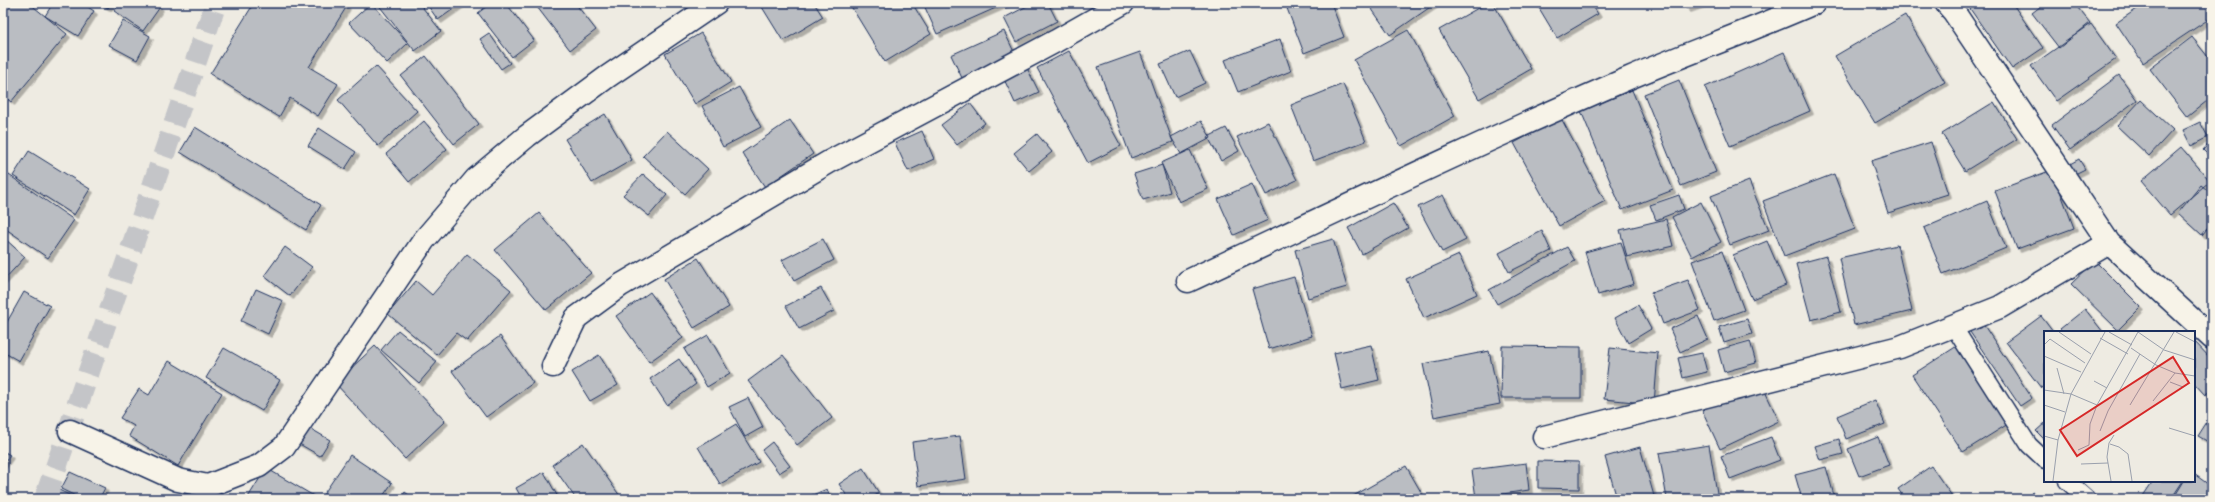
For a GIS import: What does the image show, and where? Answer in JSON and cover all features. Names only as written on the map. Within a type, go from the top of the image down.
[{"type":"street","points":[[70,431],[178,480],[208,486],[259,466],[284,447],[424,240],[476,179],[546,122],[607,77],[716,3]]},
{"type":"street","points":[[553,366],[576,318],[621,285],[829,162],[1056,41],[1122,3]]},
{"type":"street","points":[[1188,281],[1472,147],[1631,78],[1760,27],[1814,3]]},
{"type":"street","points":[[1946,3],[1954,12],[2109,242],[2212,338]]},
{"type":"street","points":[[1544,437],[1900,347],[2000,307],[2109,242]]},
{"type":"lane","points":[[1953,326],[2028,445],[2044,459]]},
{"type":"lane","points":[[2068,482],[2087,499]]},
{"type":"building","points":[[10,3],[29,3],[67,34],[11,102],[3,95],[3,12]]},
{"type":"building","points":[[53,3],[82,3],[94,11],[78,36],[45,16]]},
{"type":"building","points":[[99,3],[111,3],[108,8]]},
{"type":"building","points":[[120,3],[155,3],[160,7],[143,31],[114,11]]},
{"type":"building","points":[[254,3],[343,3],[347,6],[309,67],[338,84],[318,116],[290,98],[279,117],[210,74]]},
{"type":"building","points":[[371,3],[408,43],[387,63],[349,23]]},
{"type":"building","points":[[377,3],[419,3],[441,31],[415,51]]},
{"type":"building","points":[[426,3],[462,3],[438,20]]},
{"type":"building","points":[[491,3],[506,3],[534,40],[512,57],[478,13]]},
{"type":"building","points":[[534,3],[575,3],[596,30],[570,50]]},
{"type":"building","points":[[770,3],[814,3],[823,17],[783,41],[762,7]]},
{"type":"building","points":[[849,3],[912,3],[931,34],[885,62]]},
{"type":"building","points":[[923,3],[1007,3],[937,34]]},
{"type":"building","points":[[1033,3],[1048,3],[1057,21],[1016,42],[1004,18]]},
{"type":"building","points":[[1285,3],[1331,3],[1344,37],[1304,53]]},
{"type":"building","points":[[1372,3],[1436,3],[1390,35],[1369,5]]},
{"type":"building","points":[[1487,3],[1493,3],[1531,69],[1479,99],[1439,30]]},
{"type":"building","points":[[1536,3],[1591,3],[1598,14],[1557,38]]},
{"type":"building","points":[[1685,3],[1704,3],[1687,9]]},
{"type":"building","points":[[1966,3],[2012,3],[2043,48],[2012,69]]},
{"type":"building","points":[[2045,3],[2074,3],[2090,23],[2059,48],[2032,13]]},
{"type":"building","points":[[2146,3],[2212,3],[2212,17],[2143,63],[2116,23]]},
{"type":"building","points":[[1905,15],[1945,82],[1875,123],[1835,56]]},
{"type":"building","points":[[123,21],[150,36],[137,60],[109,45]]},
{"type":"building","points":[[2091,24],[2116,59],[2056,101],[2031,66]]},
{"type":"building","points":[[1408,30],[1455,116],[1401,146],[1354,60]]},
{"type":"building","points":[[1004,31],[1015,54],[962,78],[951,55]]},
{"type":"building","points":[[489,33],[510,63],[501,69],[480,39]]},
{"type":"building","points":[[701,33],[731,82],[695,104],[665,54]]},
{"type":"building","points":[[2192,37],[2212,62],[2212,97],[2187,117],[2150,69]]},
{"type":"building","points":[[1280,39],[1291,71],[1238,92],[1225,60]]},
{"type":"building","points":[[1069,51],[1121,146],[1088,163],[1037,68]]},
{"type":"building","points":[[1190,51],[1205,83],[1175,97],[1160,64]]},
{"type":"building","points":[[1140,52],[1173,142],[1131,158],[1098,67]]},
{"type":"building","points":[[1784,52],[1810,111],[1730,146],[1705,87]]},
{"type":"building","points":[[426,56],[479,124],[454,144],[401,76]]},
{"type":"building","points":[[376,66],[417,111],[378,146],[338,100]]},
{"type":"building","points":[[1026,66],[1039,92],[1015,103],[1003,77]]},
{"type":"building","points":[[2119,75],[2137,100],[2070,150],[2052,125]]},
{"type":"building","points":[[1679,80],[1716,172],[1681,186],[1644,94]]},
{"type":"building","points":[[1343,84],[1366,141],[1313,161],[1291,105]]},
{"type":"building","points":[[739,87],[761,127],[723,147],[702,106]]},
{"type":"building","points":[[1632,90],[1673,190],[1622,210],[1581,111]]},
{"type":"building","points":[[2141,100],[2173,130],[2149,156],[2117,126]]},
{"type":"building","points":[[1994,102],[2017,139],[1965,171],[1942,134]]},
{"type":"building","points":[[970,103],[985,123],[957,145],[941,125]]},
{"type":"building","points":[[605,114],[632,160],[592,183],[565,139]]},
{"type":"building","points":[[1561,118],[1605,201],[1559,226],[1514,143]]},
{"type":"building","points":[[790,120],[813,154],[765,187],[742,153]]},
{"type":"building","points":[[424,121],[447,149],[409,182],[386,154]]},
{"type":"building","points":[[1201,121],[1211,138],[1181,154],[1171,137]]},
{"type":"building","points":[[1268,122],[1297,180],[1266,195],[1237,137]]},
{"type":"building","points":[[2200,122],[2208,137],[2191,146],[2183,130]]},
{"type":"building","points":[[195,127],[321,205],[306,230],[180,152]]},
{"type":"building","points":[[319,128],[356,152],[345,169],[308,146]]},
{"type":"building","points":[[1226,128],[1239,151],[1221,161],[1208,137]]},
{"type":"building","points":[[667,131],[708,169],[685,194],[643,156]]},
{"type":"building","points":[[922,131],[934,159],[908,171],[895,143]]},
{"type":"building","points":[[1037,134],[1052,152],[1029,171],[1014,153]]},
{"type":"building","points":[[2212,140],[2212,159],[2203,150]]},
{"type":"building","points":[[1931,142],[1948,194],[1888,213],[1871,161]]},
{"type":"building","points":[[2181,147],[2210,181],[2170,215],[2141,181]]},
{"type":"building","points":[[1190,150],[1208,189],[1179,202],[1161,163]]},
{"type":"building","points":[[29,151],[90,189],[74,215],[13,176]]},
{"type":"building","points":[[2079,159],[2085,169],[2075,174],[2070,164]]},
{"type":"building","points":[[1162,165],[1170,192],[1143,200],[1134,174]]},
{"type":"building","points":[[2052,170],[2074,228],[2017,249],[1995,191]]},
{"type":"building","points":[[6,173],[74,220],[48,258],[3,227],[3,177]]},
{"type":"building","points":[[643,174],[667,195],[649,216],[623,195]]},
{"type":"building","points":[[1834,174],[1855,229],[1784,256],[1763,201]]},
{"type":"building","points":[[1749,181],[1769,230],[1730,245],[1711,196]]},
{"type":"building","points":[[1252,184],[1268,220],[1234,235],[1218,199]]},
{"type":"building","points":[[2201,185],[2212,194],[2212,223],[2202,235],[2178,213]]},
{"type":"building","points":[[1443,195],[1466,240],[1442,252],[1418,207]]},
{"type":"building","points":[[1679,195],[1684,209],[1656,220],[1650,205]]},
{"type":"building","points":[[1987,201],[2006,248],[1943,274],[1924,228]]},
{"type":"building","points":[[1701,202],[1721,242],[1692,257],[1672,217]]},
{"type":"building","points":[[1393,203],[1408,228],[1362,254],[1348,228]]},
{"type":"building","points":[[539,213],[591,273],[546,310],[495,250]]},
{"type":"building","points":[[1666,219],[1673,246],[1627,257],[1620,230]]},
{"type":"building","points":[[1542,231],[1551,251],[1509,272],[1499,253]]},
{"type":"building","points":[[3,237],[25,257],[3,281]]},
{"type":"building","points":[[823,239],[834,260],[794,281],[782,260]]},
{"type":"building","points":[[1333,239],[1347,287],[1308,298],[1295,250]]},
{"type":"building","points":[[1767,241],[1786,285],[1752,299],[1733,255]]},
{"type":"building","points":[[1621,242],[1634,284],[1598,295],[1585,252]]},
{"type":"building","points":[[1897,245],[1912,311],[1854,325],[1839,258]]},
{"type":"building","points":[[285,247],[312,267],[290,296],[264,276]]},
{"type":"building","points":[[1567,247],[1575,261],[1497,304],[1489,290]]},
{"type":"building","points":[[1722,251],[1744,310],[1714,321],[1692,261]]},
{"type":"building","points":[[467,254],[511,290],[467,341],[456,333],[437,355],[388,314],[416,281],[432,295]]},
{"type":"building","points":[[1459,255],[1477,294],[1424,318],[1406,279]]},
{"type":"building","points":[[1826,256],[1841,312],[1811,320],[1796,264]]},
{"type":"building","points":[[698,258],[729,307],[694,328],[664,279]]},
{"type":"building","points":[[2095,261],[2141,307],[2118,330],[2071,284]]},
{"type":"building","points":[[1294,277],[1312,336],[1269,349],[1252,289]]},
{"type":"building","points":[[1688,280],[1700,310],[1663,324],[1651,293]]},
{"type":"building","points":[[821,288],[834,311],[799,329],[786,306]]},
{"type":"building","points":[[256,289],[283,301],[268,334],[241,321]]},
{"type":"building","points":[[24,292],[50,306],[19,361],[3,352],[3,329]]},
{"type":"building","points":[[650,292],[683,338],[649,362],[616,316]]},
{"type":"building","points":[[1638,305],[1651,329],[1628,343],[1615,318]]},
{"type":"building","points":[[2085,309],[2102,331],[2062,331],[2060,329]]},
{"type":"building","points":[[1698,316],[1708,339],[1680,352],[1670,329]]},
{"type":"building","points":[[2041,316],[2052,331],[2044,331],[2044,386],[2041,388],[2006,342]]},
{"type":"building","points":[[1747,319],[1752,334],[1724,343],[1719,327]]},
{"type":"building","points":[[1981,321],[2032,398],[2020,406],[1968,329]]},
{"type":"building","points":[[398,330],[437,362],[419,383],[381,350]]},
{"type":"building","points":[[708,335],[730,373],[707,387],[684,349]]},
{"type":"building","points":[[500,336],[533,383],[486,417],[452,371]]},
{"type":"building","points":[[1750,341],[1756,363],[1724,372],[1718,350]]},
{"type":"building","points":[[2195,342],[2212,360],[2212,389],[2205,395],[2195,384]]},
{"type":"building","points":[[1371,345],[1379,380],[1342,389],[1334,353]]},
{"type":"building","points":[[375,346],[445,421],[405,459],[335,383]]},
{"type":"building","points":[[1502,346],[1581,347],[1581,398],[1501,398]]},
{"type":"building","points":[[1957,346],[2008,424],[1963,452],[1912,375]]},
{"type":"building","points":[[224,348],[280,380],[262,411],[206,378]]},
{"type":"building","points":[[1610,348],[1658,353],[1654,404],[1604,399]]},
{"type":"building","points":[[1489,351],[1500,404],[1434,417],[1423,364]]},
{"type":"building","points":[[1702,353],[1707,372],[1683,378],[1678,358]]},
{"type":"building","points":[[599,355],[618,385],[590,401],[572,372]]},
{"type":"building","points":[[783,355],[832,418],[797,445],[748,381]]},
{"type":"building","points":[[679,359],[696,384],[667,405],[650,379]]},
{"type":"building","points":[[169,361],[222,393],[178,466],[129,436],[134,426],[120,418],[139,389],[149,395]]},
{"type":"building","points":[[1761,383],[1779,421],[1720,449],[1702,410]]},
{"type":"building","points":[[748,398],[763,427],[745,437],[729,407]]},
{"type":"building","points":[[1875,400],[1885,424],[1846,439],[1837,416]]},
{"type":"building","points":[[2212,414],[2212,444],[2198,436]]},
{"type":"building","points":[[736,424],[759,462],[720,484],[698,447]]},
{"type":"building","points":[[2044,424],[2044,439],[2036,431]]},
{"type":"building","points":[[306,426],[330,440],[320,456],[296,442]]},
{"type":"building","points":[[960,436],[966,479],[918,486],[912,442]]},
{"type":"building","points":[[1771,437],[1780,460],[1730,479],[1721,456]]},
{"type":"building","points":[[1878,437],[1889,465],[1859,476],[1848,449]]},
{"type":"building","points":[[1839,439],[1843,454],[1820,460],[1815,446]]},
{"type":"building","points":[[772,442],[790,466],[779,473],[762,450]]},
{"type":"building","points":[[583,443],[622,499],[576,499],[552,465]]},
{"type":"building","points":[[1709,445],[1718,499],[1667,499],[1659,453]]},
{"type":"building","points":[[1640,447],[1654,496],[1643,499],[1617,499],[1605,457]]},
{"type":"building","points":[[3,451],[10,455],[3,465]]},
{"type":"building","points":[[350,455],[392,483],[381,499],[330,499],[323,495]]},
{"type":"building","points":[[1538,461],[1579,462],[1579,489],[1538,488]]},
{"type":"building","points":[[1526,463],[1529,490],[1476,498],[1472,470]]},
{"type":"building","points":[[2212,464],[2212,475],[2207,472]]},
{"type":"building","points":[[1406,466],[1425,499],[1348,499]]},
{"type":"building","points":[[1931,466],[1954,499],[1905,499],[1898,489]]},
{"type":"building","points":[[1826,467],[1835,499],[1802,499],[1795,475]]},
{"type":"building","points":[[266,468],[319,499],[247,499]]},
{"type":"building","points":[[863,468],[879,493],[870,499],[849,499],[839,484]]},
{"type":"building","points":[[70,472],[105,488],[99,499],[82,499],[61,489]]},
{"type":"building","points":[[544,472],[559,499],[522,499],[516,488]]},
{"type":"building","points":[[2195,475],[2212,487],[2212,499],[2171,499],[2182,482],[2195,482]]},
{"type":"building","points":[[2152,482],[2183,482],[2173,499],[2141,499]]},
{"type":"building","points":[[53,487],[77,499],[47,499]]},
{"type":"building","points":[[827,489],[831,499],[812,499],[810,496]]},
{"type":"building","points":[[405,492],[414,499],[400,499]]},
{"type":"building","points":[[2032,492],[2044,499],[2028,499]]},
{"type":"building","points":[[941,495],[973,497],[973,499],[941,499]]},
{"type":"tunnel","points":[[45,499],[216,3]]}]
